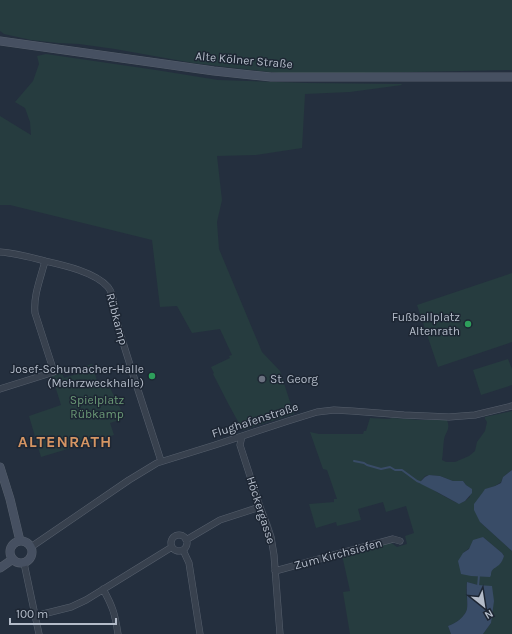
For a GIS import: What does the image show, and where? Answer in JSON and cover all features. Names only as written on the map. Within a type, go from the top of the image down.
[{"type":"main road","name":"Alte Kölner Straße","points":[[0,41],[214,71],[271,77],[512,77]]},
{"type":"main road","points":[[0,466],[20,541]]},
{"type":"main road","points":[[20,541],[24,542],[31,547],[31,558],[28,561],[18,563],[12,559],[10,550],[16,543],[20,541]]},
{"type":"main road","points":[[0,568],[12,559]]},
{"type":"street","name":"Rübkamp","points":[[0,252],[16,254],[61,265],[85,273],[101,281],[109,288],[115,316],[127,357],[162,461]]},
{"type":"street","points":[[0,389],[54,372],[34,306],[45,261]]},
{"type":"street","name":"Flughafenstraße","points":[[31,547],[129,480],[162,461],[317,412],[347,410],[404,416],[449,416],[474,415],[512,406]]},
{"type":"street","name":"Höckergasse","points":[[242,436],[240,445],[271,537],[274,555],[280,634]]},
{"type":"street","points":[[186,540],[220,520],[260,507]]},
{"type":"street","points":[[177,536],[182,536],[186,540],[187,545],[183,550],[178,551],[172,547],[172,541],[177,536]]},
{"type":"street","name":"Zum Kirchsiefen","points":[[275,571],[393,539],[400,541]]},
{"type":"street","points":[[35,616],[71,607],[172,547]]},
{"type":"street","points":[[183,550],[189,563],[200,634]]},
{"type":"street","points":[[24,563],[39,634]]},
{"type":"street","points":[[103,589],[113,608],[118,634]]},
{"type":"green space","points":[[0,0],[512,0],[512,70],[278,73],[193,63],[115,49],[31,40],[4,34],[0,31]]},
{"type":"green space","points":[[46,54],[218,80],[402,85],[350,92],[305,94],[302,148],[256,155],[217,156],[222,200],[217,222],[219,249],[262,352],[280,371],[294,414],[243,430],[213,374],[214,373],[211,367],[230,358],[229,356],[232,355],[220,329],[192,333],[177,306],[160,307],[152,240],[10,205],[0,205],[0,116],[31,135],[30,122],[25,108],[15,102],[33,81],[39,64],[37,56]]},
{"type":"green space","name":"Fußballplatz Altenrath","points":[[512,273],[512,342],[438,367],[417,305]]},
{"type":"green space","points":[[508,359],[512,369],[512,385],[481,395],[473,370]]},
{"type":"green space","name":"Spielplatz Rübkamp","points":[[92,364],[98,384],[107,382],[125,418],[110,423],[114,435],[41,457],[29,416],[61,405],[52,376],[62,373],[64,378],[83,372],[82,367]]},
{"type":"green space","points":[[512,411],[512,470],[503,477],[501,482],[486,489],[480,522],[512,551],[512,634],[483,634],[491,623],[478,585],[467,582],[467,609],[460,619],[448,626],[451,634],[350,634],[343,592],[350,591],[342,555],[390,542],[397,547],[407,544],[405,536],[414,533],[406,506],[386,512],[383,502],[358,509],[361,520],[337,526],[336,522],[316,528],[309,504],[334,502],[334,499],[337,499],[327,470],[323,469],[310,432],[319,434],[363,434],[364,431],[366,431],[370,418],[447,420],[448,429],[444,440],[442,460],[446,462],[455,462],[469,456],[475,451],[477,442],[485,431],[487,422],[485,417]],"holes":[[[425,476],[440,476],[453,481],[463,481],[470,488],[470,497],[460,503],[451,500],[420,482]],[[483,537],[504,556],[491,572],[463,553]]]},
{"type":"water","points":[[512,470],[512,551],[480,522],[474,510],[474,504],[485,489],[501,483],[503,477]]},
{"type":"water","points":[[429,475],[440,476],[453,481],[463,481],[472,489],[472,493],[465,501],[459,504],[421,484],[420,482]]},
{"type":"water","points":[[483,537],[502,553],[504,556],[502,562],[492,570],[490,577],[461,574],[458,561],[463,553],[469,549],[473,540]]},
{"type":"water","points":[[467,582],[478,585],[492,586],[494,601],[491,623],[483,634],[451,634],[448,626],[460,619],[467,609]]},
{"type":"waterway","points":[[354,461],[381,469],[390,467],[395,470],[402,470],[422,483]]},
{"type":"waterway","points":[[478,587],[479,575]]},
{"type":"place","name":"Fußballplatz Altenrath","points":[[468,324]]},
{"type":"place","name":"Josef-Schumacher-Halle (Mehrzweckhalle)","points":[[152,376]]},
{"type":"place","name":"St. Georg","points":[[262,379]]},
{"type":"district","name":"ALTENRATH","points":[[65,441]]}]
